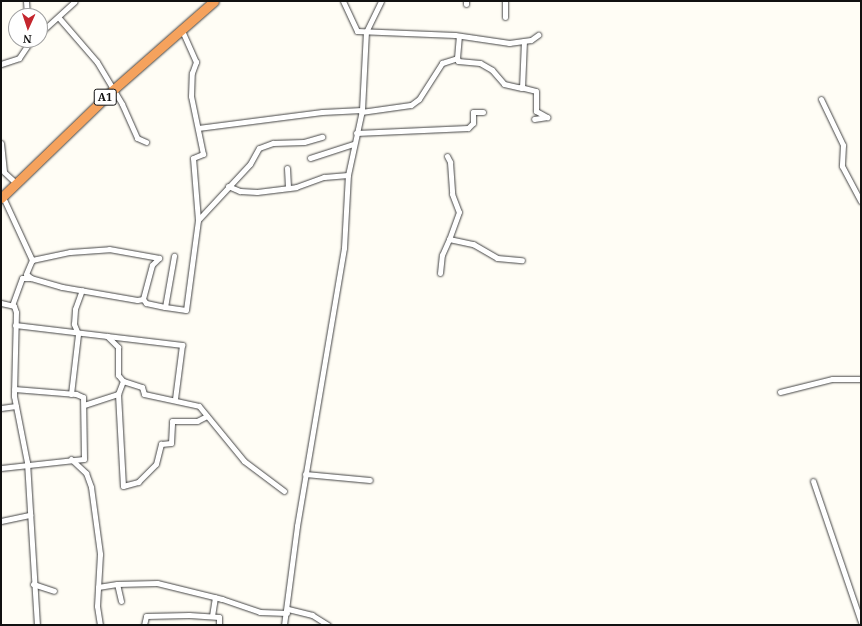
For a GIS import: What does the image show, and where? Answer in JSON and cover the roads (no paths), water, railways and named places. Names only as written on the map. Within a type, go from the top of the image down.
[{"type":"highway","name":"A1","points":[[2,196],[114,89],[214,1]]},
{"type":"street","points":[[48,26],[59,18],[75,1]]},
{"type":"street","points":[[343,1],[354,28],[366,32],[459,36],[499,42],[524,41],[538,35]]},
{"type":"street","points":[[284,625],[305,474],[344,248],[348,175],[353,144],[362,111],[366,32],[381,1]]},
{"type":"street","points":[[505,1],[505,17]]},
{"type":"street","points":[[59,18],[97,62],[114,89],[137,138],[146,142]]},
{"type":"street","points":[[143,299],[146,303],[186,310],[198,220],[193,158],[203,154],[191,96],[192,73],[196,62],[182,30]]},
{"type":"street","points":[[457,58],[459,36]]},
{"type":"street","points":[[522,88],[524,41]]},
{"type":"street","points":[[1,58],[2,64],[19,58],[25,48]]},
{"type":"street","points":[[198,128],[322,112],[362,111],[412,105],[419,99],[442,64],[457,58]]},
{"type":"street","points":[[457,58],[458,61],[480,63],[492,70],[504,84],[536,91],[536,111],[547,117],[534,119]]},
{"type":"street","points":[[821,99],[843,144],[842,166],[861,201]]},
{"type":"street","points":[[356,133],[468,128],[473,123],[473,112],[483,112]]},
{"type":"street","points":[[198,220],[250,164],[259,148],[266,144],[304,142],[322,137]]},
{"type":"street","points":[[1,143],[4,172],[16,183]]},
{"type":"street","points":[[310,158],[353,144]]},
{"type":"street","points":[[440,272],[442,255],[459,212],[452,194],[450,162],[447,156]]},
{"type":"street","points":[[287,168],[288,187]]},
{"type":"street","points":[[228,186],[240,191],[257,192],[288,187],[324,177],[348,175]]},
{"type":"street","points":[[2,196],[32,260],[26,274],[31,278]]},
{"type":"street","points":[[448,239],[473,244],[497,258],[522,260]]},
{"type":"street","points":[[32,260],[94,249],[152,254],[159,258],[152,265],[143,299]]},
{"type":"street","points":[[165,307],[174,256]]},
{"type":"street","points":[[12,305],[22,278],[31,278],[82,290],[137,300],[143,299]]},
{"type":"street","points":[[71,394],[78,334],[74,324],[82,290]]},
{"type":"street","points":[[1,303],[12,305],[16,312],[14,389],[28,466],[33,584],[37,625]]},
{"type":"street","points":[[15,326],[182,345],[175,399]]},
{"type":"street","points":[[107,336],[118,347],[118,374],[124,381],[142,387],[144,394],[175,399],[199,406],[244,462],[284,491]]},
{"type":"street","points":[[780,392],[832,379],[861,380]]},
{"type":"street","points":[[124,381],[118,394],[123,486],[138,482],[156,464],[161,444],[171,443],[172,421],[198,421],[206,416]]},
{"type":"street","points":[[1,468],[28,466],[71,459],[84,459],[84,405],[81,395],[14,389]]},
{"type":"street","points":[[84,405],[118,394]]},
{"type":"street","points":[[1,408],[16,406]]},
{"type":"street","points":[[71,459],[86,473],[91,487],[100,554],[98,587],[100,625]]},
{"type":"street","points":[[305,474],[370,480]]},
{"type":"street","points":[[813,481],[861,622]]},
{"type":"street","points":[[1,521],[30,515]]},
{"type":"street","points":[[98,587],[117,584],[157,583],[215,597],[260,612],[287,611],[312,615],[328,625]]},
{"type":"street","points":[[33,584],[54,591]]},
{"type":"street","points":[[117,584],[121,601]]},
{"type":"street","points":[[212,616],[215,597]]},
{"type":"street","points":[[144,625],[146,616],[212,616],[219,618],[219,625]]}]
